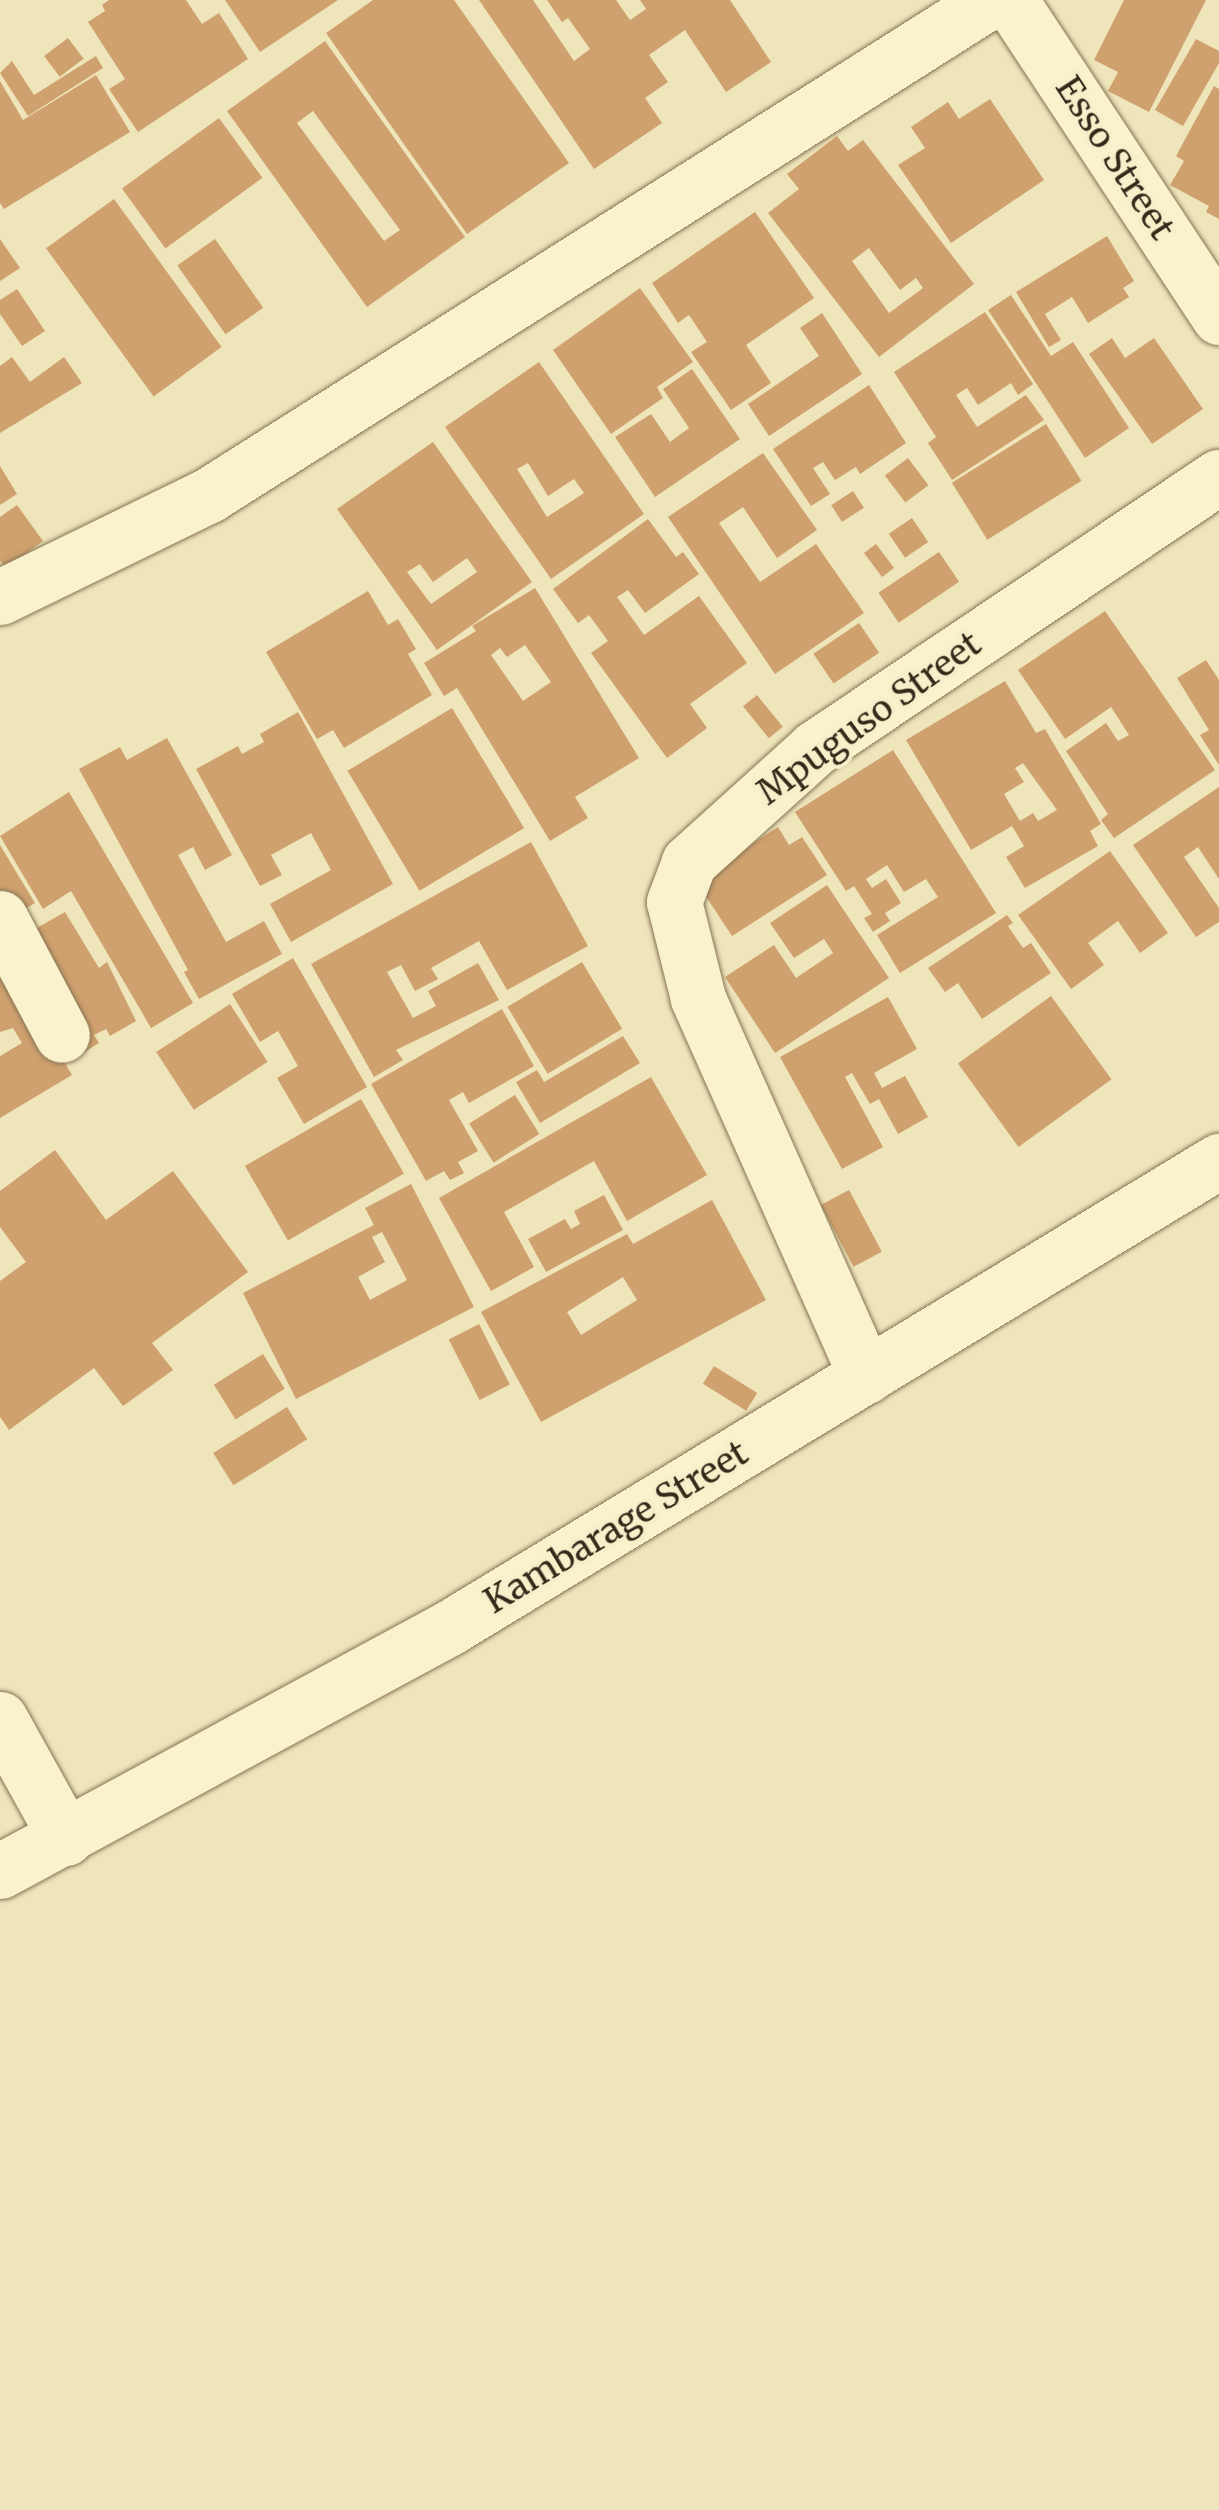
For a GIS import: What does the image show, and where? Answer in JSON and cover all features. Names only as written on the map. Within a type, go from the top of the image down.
[{"type":"street","points":[[0,597],[209,495],[992,0]]},
{"type":"street","name":"Esso Street","points":[[1010,0],[1219,316]]},
{"type":"street","name":"Mpuguso Street","points":[[866,1376],[698,998],[674,902],[688,862],[814,748],[1219,477]]},
{"type":"street","points":[[0,918],[62,1035]]},
{"type":"street","name":"Kambarage Street","points":[[0,1871],[449,1628],[1219,1162]]},
{"type":"street","points":[[0,1719],[66,1838]]},
{"type":"building","points":[[109,0],[186,0],[202,24],[219,13],[248,59],[138,132],[109,89],[125,79],[88,22],[105,11],[102,5]]},
{"type":"building","points":[[225,0],[338,0],[260,52]]},
{"type":"building","points":[[373,0],[454,0],[569,163],[467,234],[326,33]]},
{"type":"building","points":[[479,0],[533,0],[574,61],[590,49],[568,18],[562,22],[547,0],[616,0],[630,20],[646,9],[640,0],[730,0],[771,62],[726,92],[685,30],[649,55],[668,82],[645,98],[662,123],[594,169]]},
{"type":"building","points":[[1124,0],[1206,0],[1149,112],[1108,91],[1118,72],[1094,60]]},
{"type":"building","points":[[68,38],[84,59],[60,77],[44,56]]},
{"type":"building","points":[[1196,39],[1219,51],[1219,63],[1183,126],[1155,110]]},
{"type":"building","points":[[325,41],[465,237],[367,307],[227,111]],"holes":[[[313,111],[400,230],[384,241],[297,123]]]},
{"type":"building","points":[[96,56],[103,68],[28,116],[0,73],[12,61],[34,95]]},
{"type":"building","points":[[96,75],[130,132],[4,209],[0,203],[0,81],[23,120]]},
{"type":"building","points":[[1214,86],[1219,89],[1219,219],[1206,212],[1209,206],[1170,185],[1184,161],[1176,156]]},
{"type":"building","points":[[990,99],[1044,180],[951,243],[898,165],[925,148],[911,127],[948,102],[959,119]]},
{"type":"building","points":[[219,118],[262,178],[165,248],[122,189]]},
{"type":"building","points":[[837,136],[848,151],[863,140],[974,284],[879,357],[768,213],[799,189],[787,174]],"holes":[[[869,248],[900,290],[916,278],[923,288],[889,313],[852,261]]]},
{"type":"building","points":[[114,199],[222,347],[154,396],[46,248]]},
{"type":"building","points":[[755,212],[814,298],[746,345],[771,383],[731,410],[691,352],[707,342],[689,315],[678,323],[652,283]]},
{"type":"building","points":[[1107,236],[1134,281],[1123,288],[1129,297],[1088,323],[1072,297],[1045,314],[1061,340],[1049,347],[1016,292]]},
{"type":"building","points":[[0,239],[20,268],[0,281]]},
{"type":"building","points":[[215,239],[263,308],[225,334],[177,265]]},
{"type":"building","points":[[640,288],[693,362],[657,387],[663,398],[611,434],[553,350]]},
{"type":"building","points":[[17,289],[45,331],[22,346],[0,314],[0,300]]},
{"type":"building","points":[[1011,295],[1051,356],[1073,342],[1129,428],[1085,458],[988,310]]},
{"type":"building","points":[[985,312],[1033,384],[1018,395],[1011,383],[978,405],[967,388],[956,395],[977,427],[1026,395],[1044,420],[952,480],[928,443],[936,437],[894,372]]},
{"type":"building","points":[[822,313],[862,374],[769,436],[748,404],[819,356],[800,328]]},
{"type":"building","points":[[1112,338],[1125,358],[1154,338],[1203,409],[1152,444],[1089,354]]},
{"type":"building","points":[[12,357],[30,382],[64,357],[82,383],[0,433],[0,366]]},
{"type":"building","points":[[539,362],[644,514],[551,579],[445,427]],"holes":[[[528,463],[548,496],[574,479],[584,493],[547,517],[517,469]]]},
{"type":"building","points":[[692,369],[740,439],[655,497],[615,437],[651,414],[670,442],[689,428],[663,389]]},
{"type":"building","points":[[869,385],[906,443],[860,474],[856,467],[835,480],[823,462],[813,468],[830,494],[811,506],[773,449]]},
{"type":"building","points":[[1046,424],[1082,481],[987,540],[952,483]]},
{"type":"building","points":[[433,442],[532,582],[437,650],[337,509]],"holes":[[[467,558],[477,572],[431,604],[407,572],[420,564],[433,582]]]},
{"type":"building","points":[[763,453],[817,530],[777,558],[743,507],[719,523],[760,582],[816,544],[864,613],[775,674],[668,517]]},
{"type":"building","points":[[908,458],[928,485],[905,503],[885,475]]},
{"type":"building","points":[[0,466],[17,494],[0,505]]},
{"type":"building","points":[[853,491],[864,508],[842,522],[831,505]]},
{"type":"building","points":[[17,505],[43,541],[6,568],[0,561],[0,517]]},
{"type":"building","points":[[912,518],[928,542],[905,558],[889,534]]},
{"type":"building","points":[[648,519],[676,557],[683,552],[699,574],[645,613],[628,590],[617,597],[644,635],[699,596],[747,663],[690,704],[707,728],[667,758],[591,653],[608,641],[589,615],[578,623],[553,589]]},
{"type":"building","points":[[876,544],[894,568],[882,577],[864,553]]},
{"type":"building","points":[[939,552],[959,582],[899,623],[878,593]]},
{"type":"building","points":[[535,588],[639,758],[575,797],[588,818],[550,841],[457,688],[444,696],[424,663],[476,631],[472,626]],"holes":[[[525,645],[551,682],[523,701],[491,655],[500,648],[507,657]]]},
{"type":"building","points":[[368,591],[388,625],[398,619],[416,649],[408,654],[432,695],[344,748],[333,730],[317,739],[266,652]]},
{"type":"building","points":[[1105,611],[1215,770],[1114,838],[1101,820],[1108,814],[1066,751],[1106,723],[1118,741],[1129,735],[1111,707],[1065,739],[1018,670]]},
{"type":"building","points":[[859,623],[879,653],[834,684],[813,654]]},
{"type":"building","points":[[1206,660],[1219,680],[1219,765],[1200,735],[1209,730],[1177,678]]},
{"type":"building","points":[[1005,681],[1036,733],[1045,729],[1101,824],[1090,831],[1098,846],[1025,888],[1006,857],[1024,846],[1012,826],[971,850],[906,740]],"holes":[[[1023,763],[1057,810],[1038,821],[1033,813],[1020,821],[1004,794],[1024,782],[1015,768]]]},
{"type":"building","points":[[757,695],[783,727],[769,738],[743,706]]},
{"type":"building","points":[[452,708],[524,828],[420,891],[347,771]]},
{"type":"building","points":[[298,712],[393,884],[291,942],[270,904],[331,870],[311,833],[271,855],[282,875],[260,886],[196,769],[238,746],[242,754],[264,742],[260,734]]},
{"type":"building","points":[[167,738],[232,855],[205,870],[193,847],[178,855],[226,942],[264,921],[282,954],[199,999],[184,972],[188,970],[79,769],[120,747],[127,760]]},
{"type":"building","points":[[893,750],[996,913],[900,973],[877,935],[938,897],[926,879],[904,892],[887,865],[866,879],[872,888],[886,879],[901,903],[885,913],[890,921],[873,932],[864,918],[872,914],[854,886],[846,891],[795,812]]},
{"type":"building","points":[[1219,787],[1219,879],[1198,847],[1184,857],[1219,908],[1219,922],[1196,937],[1133,845]]},
{"type":"building","points":[[69,792],[193,1003],[151,1028],[71,891],[43,909],[0,836]]},
{"type":"building","points":[[778,827],[789,845],[802,837],[827,875],[732,936],[695,880]]},
{"type":"building","points":[[531,842],[588,946],[507,990],[479,941],[431,968],[438,979],[415,991],[401,965],[387,972],[413,1018],[436,1006],[428,991],[478,963],[499,1000],[396,1050],[403,1060],[374,1077],[311,964]]},
{"type":"building","points":[[0,845],[35,903],[23,910],[35,929],[65,912],[99,968],[107,962],[136,1021],[110,1036],[106,1029],[94,1035],[99,1043],[68,1062],[0,908]]},
{"type":"building","points":[[1110,851],[1168,933],[1140,953],[1118,921],[1088,943],[1104,965],[1071,989],[1018,915]]},
{"type":"building","points":[[827,885],[889,978],[775,1053],[725,977],[774,945],[796,978],[833,953],[824,939],[794,958],[770,923]]},
{"type":"building","points":[[1007,915],[1013,923],[1008,926],[1023,948],[1031,943],[1051,973],[982,1019],[958,983],[945,992],[928,968]]},
{"type":"building","points":[[0,953],[72,1075],[0,1118],[0,1056],[22,1043],[13,1028],[0,1032]]},
{"type":"building","points":[[293,958],[367,1087],[304,1124],[277,1078],[298,1066],[278,1031],[260,1042],[232,994]]},
{"type":"building","points":[[582,962],[622,1029],[548,1074],[507,1007]]},
{"type":"building","points":[[1051,996],[1112,1079],[1019,1147],[958,1064]]},
{"type":"building","points":[[888,997],[917,1049],[874,1073],[882,1088],[905,1076],[928,1117],[898,1134],[879,1099],[870,1104],[852,1073],[845,1077],[883,1147],[842,1169],[780,1057]]},
{"type":"building","points":[[230,1004],[268,1062],[194,1110],[156,1052]]},
{"type":"building","points":[[502,1009],[534,1066],[469,1103],[463,1092],[449,1100],[478,1151],[458,1162],[464,1173],[450,1180],[444,1171],[426,1181],[371,1084]]},
{"type":"building","points":[[623,1036],[640,1063],[540,1123],[516,1082],[537,1070],[544,1082]]},
{"type":"building","points":[[651,1077],[707,1175],[627,1221],[594,1161],[504,1212],[534,1267],[491,1291],[439,1198]]},
{"type":"building","points":[[515,1095],[539,1134],[494,1163],[469,1124]]},
{"type":"building","points":[[361,1099],[404,1173],[288,1240],[245,1166]]},
{"type":"building","points":[[55,1150],[106,1220],[173,1171],[248,1272],[152,1343],[173,1370],[123,1406],[94,1368],[9,1430],[0,1417],[0,1281],[26,1262],[0,1227],[0,1191]]},
{"type":"building","points":[[411,1184],[474,1307],[296,1399],[243,1293],[374,1225],[365,1208]],"holes":[[[382,1232],[407,1280],[370,1300],[358,1277],[385,1262],[372,1237]]]},
{"type":"building","points":[[849,1190],[882,1252],[854,1267],[821,1205]]},
{"type":"building","points":[[604,1195],[623,1230],[546,1272],[528,1239],[565,1219],[571,1229],[580,1224],[574,1211]]},
{"type":"building","points":[[712,1200],[766,1300],[541,1422],[481,1312],[627,1234],[633,1244]],"holes":[[[623,1277],[637,1300],[581,1335],[567,1312]]]},
{"type":"building","points":[[479,1324],[510,1385],[480,1400],[449,1339]]},
{"type":"building","points":[[263,1354],[285,1389],[236,1420],[214,1385]]},
{"type":"building","points":[[714,1366],[757,1393],[746,1411],[703,1384]]},
{"type":"building","points":[[287,1407],[307,1439],[233,1485],[213,1453]]}]
